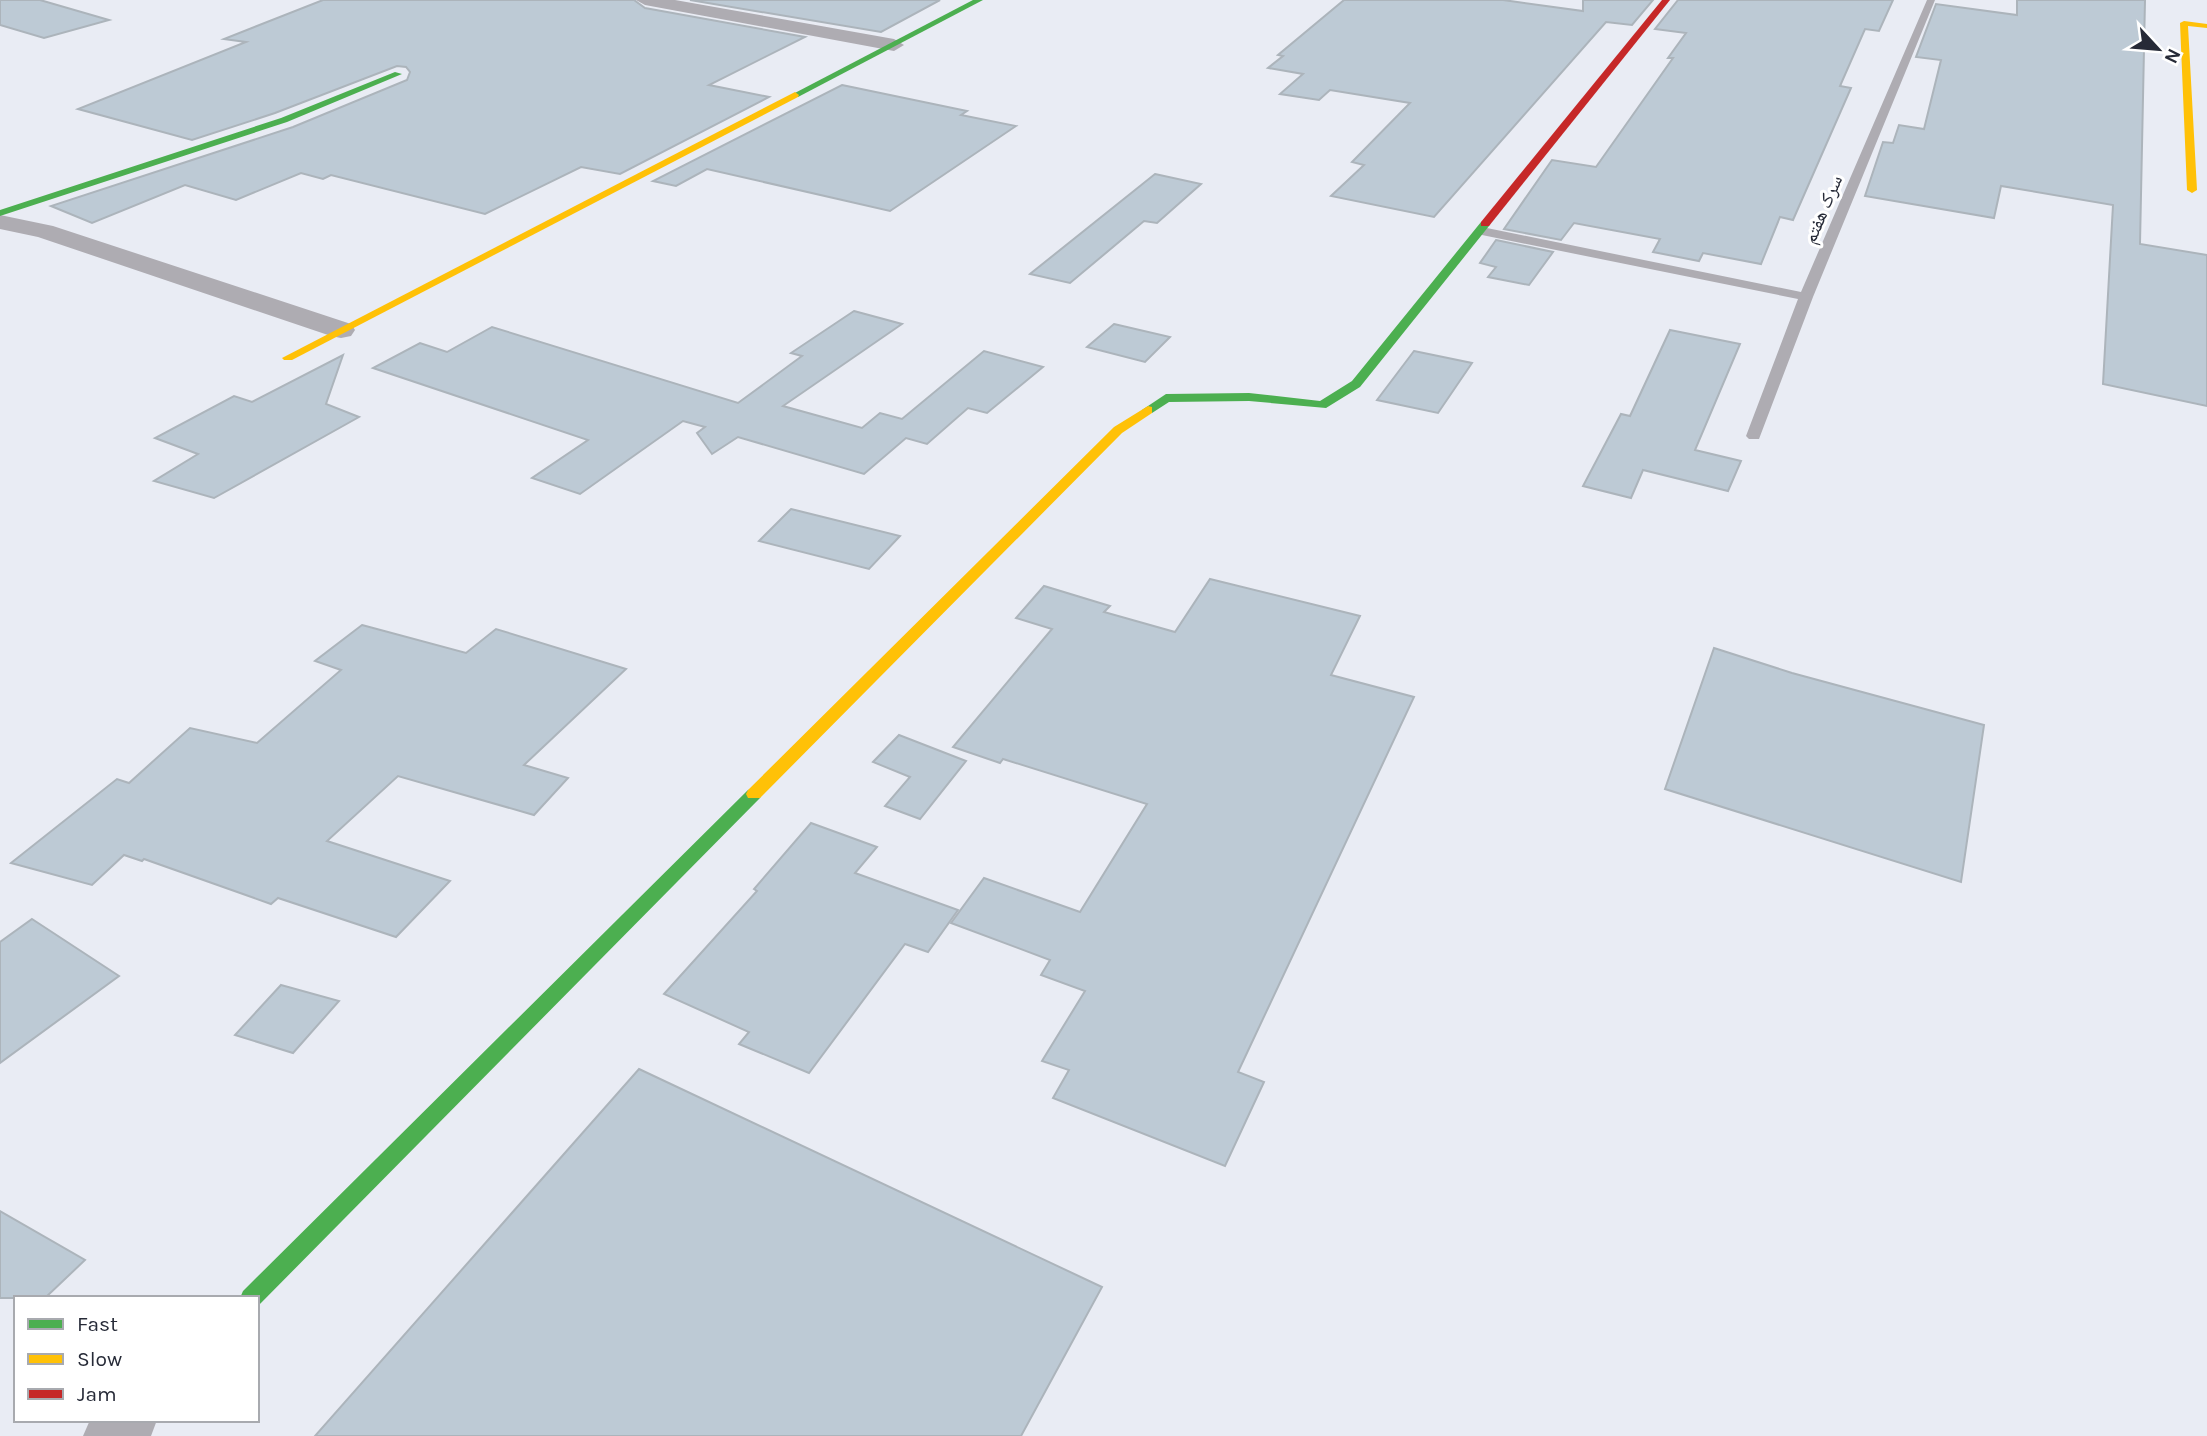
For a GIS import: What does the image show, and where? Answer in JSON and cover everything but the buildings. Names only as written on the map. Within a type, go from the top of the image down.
[{"type":"street","points":[[645,0],[894,45]]},
{"type":"street","points":[[288,358],[979,0]]},
{"type":"street","points":[[253,1296],[1118,430],[1166,398],[1249,397],[1322,405],[1356,384],[1666,0]]},
{"type":"street","points":[[2192,190],[2184,23],[2207,26]]},
{"type":"street","points":[[0,213],[284,120],[398,74]]},
{"type":"street","points":[[0,222],[44,230],[341,330]]},
{"type":"street","points":[[113,1436],[126,1422]]},
{"type":"lane","name":"سرک هفتم","points":[[1754,436],[1805,296],[1931,0]]},
{"type":"lane","points":[[1482,230],[1805,296]]},
{"type":"traffic: fast","points":[[795,95],[979,0]]},
{"type":"traffic: fast","points":[[0,213],[284,120],[398,74]]},
{"type":"traffic: fast","points":[[1148,410],[1166,398],[1249,397],[1322,405],[1356,384],[1485,224]]},
{"type":"traffic: fast","points":[[253,1296],[754,794]]},
{"type":"traffic: slow","points":[[2192,190],[2184,23],[2207,26]]},
{"type":"traffic: slow","points":[[288,358],[795,95]]},
{"type":"traffic: slow","points":[[754,794],[1118,430],[1148,410]]},
{"type":"traffic: jam","points":[[1485,224],[1666,0]]}]
